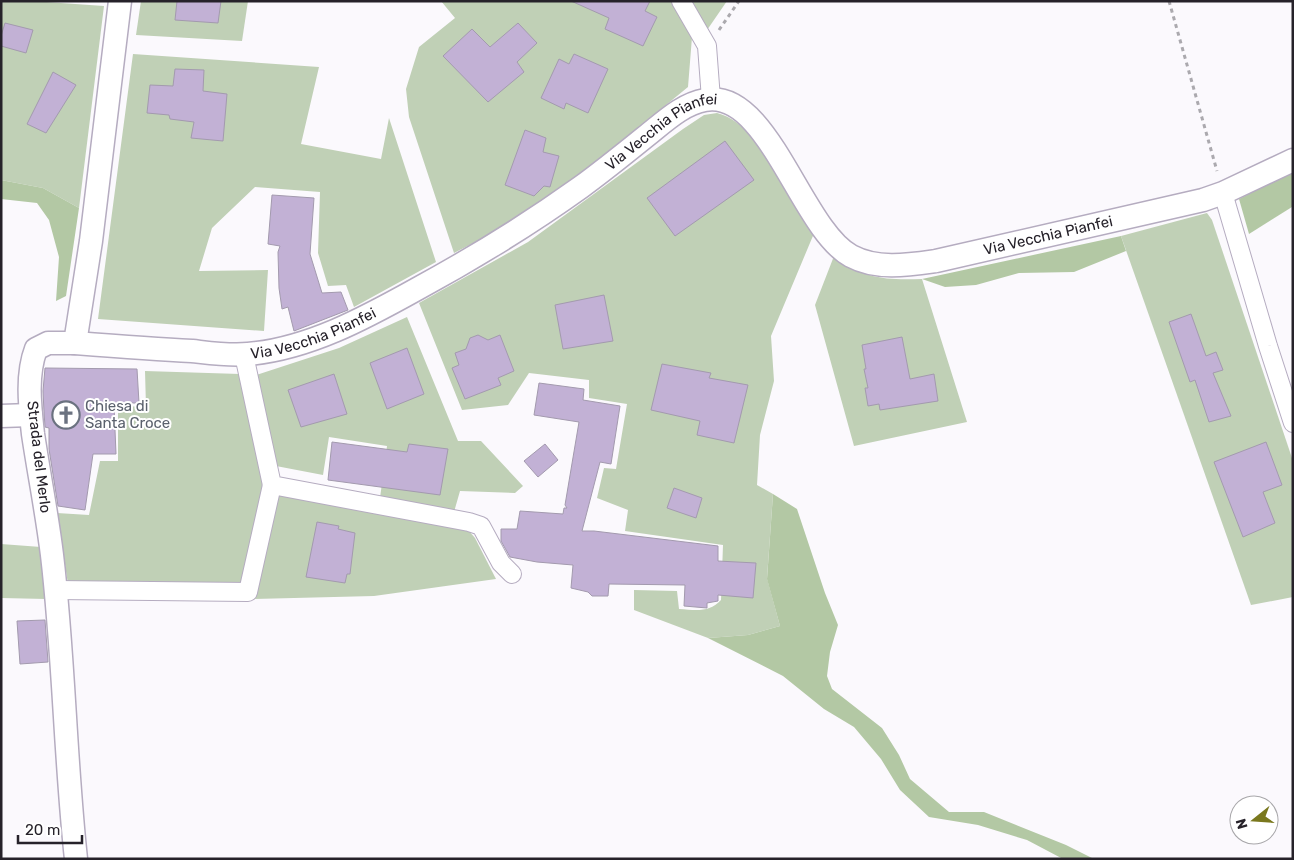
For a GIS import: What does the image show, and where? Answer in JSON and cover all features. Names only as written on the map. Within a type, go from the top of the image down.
[{"type":"street","points":[[75,343],[91,241],[120,1]]},
{"type":"street","points":[[681,1],[707,46],[711,99]]},
{"type":"street","name":"Via Vecchia Pianfei","points":[[75,343],[244,355],[283,348],[331,332],[346,326],[484,252],[536,219],[600,173],[680,110],[692,104],[711,99],[719,98],[734,104],[752,120],[767,139],[829,237],[850,255],[876,264],[909,265],[936,261],[1181,206],[1223,193],[1293,160]]},
{"type":"street","points":[[1223,193],[1293,423]]},
{"type":"street","name":"Strada del Merlo","points":[[75,343],[48,343],[36,349],[30,371],[31,415],[56,590],[64,691],[67,763],[76,859]]},
{"type":"street","points":[[56,590],[248,592],[272,485],[244,355]]},
{"type":"street","points":[[1,416],[31,415]]},
{"type":"street","points":[[272,485],[469,522],[481,526],[501,563],[512,574]]},
{"type":"path","points":[[707,46],[739,1]]},
{"type":"path","points":[[1169,1],[1223,193]]},
{"type":"green space","points":[[1,1],[32,1],[104,6],[79,208],[43,188],[1,180]]},
{"type":"green space","points":[[141,1],[248,1],[242,41],[136,35]]},
{"type":"green space","points":[[441,1],[672,1],[692,37],[688,87],[600,159],[508,225],[454,253],[409,117],[406,89],[419,47],[455,18]]},
{"type":"green space","points":[[687,1],[727,1],[705,33]]},
{"type":"green space","points":[[133,54],[319,67],[301,144],[381,159],[389,118],[436,262],[354,307],[346,285],[328,286],[318,253],[320,192],[255,187],[212,228],[199,271],[268,270],[264,331],[98,319]]},
{"type":"green space","points":[[717,113],[736,122],[751,136],[815,231],[771,336],[774,381],[760,435],[757,485],[773,494],[767,578],[780,626],[748,635],[708,638],[634,610],[634,590],[677,591],[679,609],[702,610],[712,607],[721,600],[723,545],[625,531],[628,510],[597,498],[604,468],[616,469],[627,404],[589,398],[589,380],[529,373],[508,405],[462,410],[419,303],[528,242],[683,129],[704,115]]},
{"type":"green space","points":[[1293,171],[1292,207],[1249,234],[1239,199]]},
{"type":"green space","points":[[1,180],[43,188],[79,208],[66,296],[56,301],[59,257],[49,220],[37,203],[1,199]]},
{"type":"green space","points":[[1207,213],[1212,220],[1293,461],[1293,597],[1251,605],[1121,236]]},
{"type":"green space","points":[[1121,236],[1126,251],[1074,272],[1019,273],[976,285],[945,287],[922,279]]},
{"type":"green space","points":[[834,256],[845,264],[866,274],[896,279],[922,279],[967,422],[854,446],[815,305]]},
{"type":"green space","points":[[407,317],[458,441],[481,441],[523,486],[515,493],[460,491],[454,512],[380,498],[387,446],[329,437],[323,475],[276,466],[253,376],[339,348]]},
{"type":"green space","points":[[145,371],[240,374],[264,486],[244,586],[68,584],[57,513],[89,515],[100,461],[118,461],[118,410],[125,410],[124,406],[146,407]]},
{"type":"green space","points":[[277,494],[469,531],[475,538],[496,579],[374,596],[253,599]]},
{"type":"green space","points":[[773,494],[797,509],[825,593],[838,625],[830,652],[827,676],[832,689],[882,728],[899,755],[910,779],[949,812],[984,812],[1066,845],[1094,859],[1063,859],[1027,840],[978,825],[929,817],[900,790],[881,759],[854,727],[824,709],[783,676],[708,638],[748,635],[780,626],[767,579]]},
{"type":"green space","points":[[1,544],[41,547],[46,599],[1,598]]},
{"type":"building","points":[[177,1],[221,1],[218,23],[175,20]]},
{"type":"building","points":[[571,1],[650,1],[645,11],[657,17],[643,46],[605,29],[609,18]]},
{"type":"building","points":[[5,23],[33,30],[26,53],[1,46],[1,36]]},
{"type":"building","points":[[518,23],[537,43],[517,62],[524,72],[488,102],[443,56],[472,29],[490,47]]},
{"type":"building","points":[[574,54],[608,69],[588,113],[566,103],[564,109],[541,98],[559,59],[569,64]]},
{"type":"building","points":[[175,69],[204,70],[203,91],[227,94],[223,141],[191,138],[194,122],[170,119],[169,115],[147,113],[150,85],[173,86]]},
{"type":"building","points":[[53,72],[76,85],[46,133],[27,124]]},
{"type":"building","points":[[525,130],[546,138],[543,152],[559,156],[550,187],[544,186],[534,196],[505,185]]},
{"type":"building","points":[[725,141],[754,180],[675,236],[647,198]]},
{"type":"building","points":[[272,195],[314,198],[310,254],[322,293],[341,292],[348,310],[294,331],[288,307],[282,309],[279,288],[278,252],[280,246],[268,244]]},
{"type":"building","points":[[604,295],[613,341],[563,349],[555,305]]},
{"type":"building","points":[[1191,314],[1206,356],[1216,352],[1223,370],[1213,373],[1231,416],[1209,422],[1195,380],[1190,382],[1169,322]]},
{"type":"building","points":[[478,335],[488,340],[500,335],[514,371],[498,378],[501,385],[465,399],[452,368],[459,365],[455,353],[466,349],[470,338]]},
{"type":"building","points":[[902,337],[910,379],[934,374],[938,401],[880,410],[879,404],[868,406],[865,388],[868,388],[862,345]]},
{"type":"building","points":[[407,348],[424,394],[387,409],[370,363]]},
{"type":"building","points":[[662,364],[711,373],[709,378],[748,385],[734,443],[697,435],[700,421],[651,410]]},
{"type":"building","points":[[45,368],[137,369],[139,403],[121,403],[121,406],[114,406],[116,454],[93,454],[85,510],[58,506],[49,449],[49,428],[45,427],[43,391]]},
{"type":"building","points":[[334,374],[347,414],[301,427],[288,390]]},
{"type":"building","points":[[539,383],[584,389],[583,400],[620,406],[611,464],[600,462],[582,531],[718,546],[718,561],[756,563],[753,598],[718,595],[718,601],[707,603],[707,608],[684,606],[685,585],[609,584],[608,596],[592,596],[588,592],[571,588],[573,565],[537,562],[510,557],[501,541],[501,529],[517,529],[520,511],[563,514],[564,508],[567,508],[565,505],[579,422],[534,415]]},
{"type":"building","points":[[332,442],[407,452],[409,444],[448,449],[440,495],[328,480]]},
{"type":"building","points":[[1266,442],[1282,485],[1263,492],[1275,523],[1243,537],[1214,462]]},
{"type":"building","points":[[545,444],[558,460],[538,477],[524,461]]},
{"type":"building","points":[[674,488],[702,498],[696,518],[667,508]]},
{"type":"building","points":[[317,522],[339,526],[338,529],[355,533],[350,574],[347,574],[345,583],[306,577]]},
{"type":"building","points":[[45,620],[48,662],[20,664],[17,621]]},
{"type":"place","name":"Chiesa di Santa Croce","points":[[66,415]]}]
